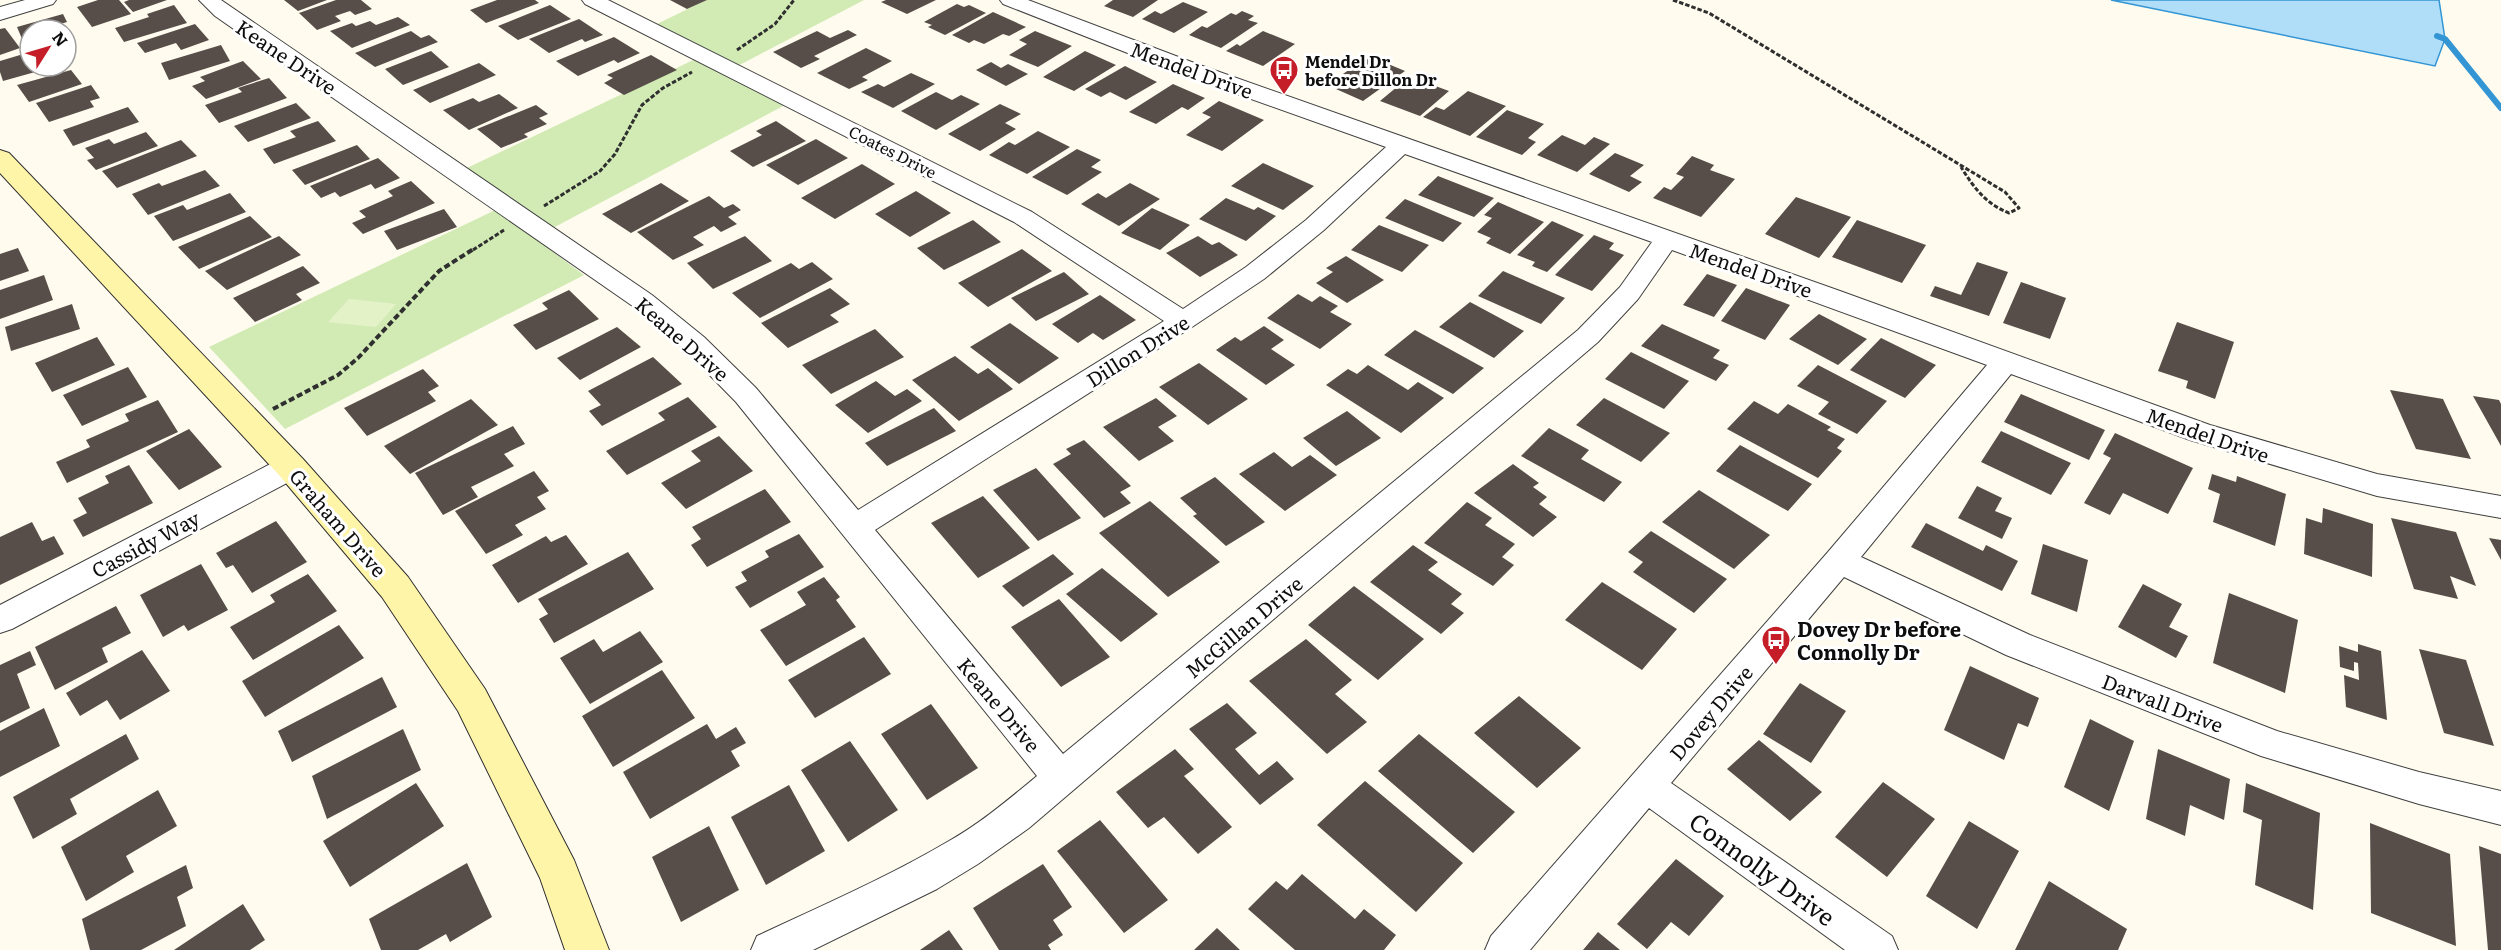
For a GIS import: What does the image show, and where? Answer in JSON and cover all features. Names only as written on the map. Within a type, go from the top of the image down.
[{"type":"street","points":[[0,14],[46,0]]},
{"type":"street","name":"Keane Drive","points":[[209,0],[222,12],[643,301],[720,367],[746,395],[1061,778]]},
{"type":"street","name":"Coates Drive","points":[[592,0],[1023,217],[1183,321]]},
{"type":"street","name":"Mendel Drive","points":[[1010,0],[1189,69],[2006,361],[2200,433],[2377,485],[2501,507]]},
{"type":"street","name":"Dillon Drive","points":[[854,528],[1183,321],[1286,250],[1401,145]]},
{"type":"street","name":"Graham Drive","points":[[0,158],[291,467],[395,586],[472,700],[559,874],[587,950]]},
{"type":"street","name":"McGillan Drive","points":[[771,950],[932,872],[1016,816],[1588,336],[1629,293],[1667,239]]},
{"type":"street","name":"Dovey Drive","points":[[1505,950],[1839,561],[2006,361]]},
{"type":"street","name":"Cassidy Way","points":[[0,620],[291,467]]},
{"type":"street","name":"Darvall Drive","points":[[1839,561],[2018,645],[2274,745],[2419,788],[2501,808]]},
{"type":"street","name":"Connolly Drive","points":[[1647,786],[1878,950]]},
{"type":"path","points":[[1673,0],[1709,13],[2005,192],[2019,208],[2009,213],[1992,207],[1976,191],[1961,167]]},
{"type":"green space","points":[[706,0],[864,0],[724,73],[787,104],[534,238],[584,275],[285,429],[209,347],[514,201],[467,168],[710,52],[657,24]]},
{"type":"green space","points":[[349,299],[396,304],[376,327],[328,322]]},
{"type":"water","points":[[2111,0],[2439,0],[2445,39],[2435,66]]},
{"type":"building","points":[[98,0],[119,0],[131,14],[92,27],[77,7]]},
{"type":"building","points":[[167,0],[133,12],[124,2]]},
{"type":"building","points":[[284,0],[327,0],[298,11]]},
{"type":"building","points":[[336,0],[361,0],[372,9],[355,15],[350,11],[335,16],[341,21],[317,30],[299,13]]},
{"type":"building","points":[[497,0],[535,0],[539,3],[486,23],[470,10]]},
{"type":"building","points":[[670,0],[707,0],[687,9]]},
{"type":"building","points":[[886,0],[936,0],[907,14],[881,2]]},
{"type":"building","points":[[1113,0],[1158,0],[1133,17],[1104,6]]},
{"type":"building","points":[[1183,2],[1208,12],[1174,33],[1142,19],[1155,11],[1161,14]]},
{"type":"building","points":[[957,4],[964,7],[969,5],[986,13],[945,35],[928,27],[932,25],[924,22]]},
{"type":"building","points":[[174,5],[187,23],[124,42],[115,28],[149,17],[147,14]]},
{"type":"building","points":[[550,5],[571,19],[518,40],[498,26]]},
{"type":"building","points":[[1242,11],[1254,16],[1248,20],[1258,23],[1221,48],[1189,35],[1202,26],[1207,28],[1231,13],[1236,15]]},
{"type":"building","points":[[993,12],[1026,27],[1009,36],[1003,34],[984,44],[974,40],[969,43],[952,35]]},
{"type":"building","points":[[63,14],[65,18],[49,18]]},
{"type":"building","points":[[398,17],[410,25],[352,48],[330,31],[352,23],[356,26],[370,21],[376,25]]},
{"type":"building","points":[[579,19],[603,35],[585,42],[582,39],[549,53],[529,39]]},
{"type":"building","points":[[195,24],[209,40],[181,50],[176,43],[145,53],[137,43]]},
{"type":"building","points":[[5,28],[18,49],[0,55],[0,29]]},
{"type":"building","points":[[848,30],[857,35],[814,56],[820,59],[801,68],[773,52],[817,31],[830,38]]},
{"type":"building","points":[[411,31],[421,38],[429,35],[438,42],[375,67],[355,53]]},
{"type":"building","points":[[1035,31],[1072,46],[1038,67],[1009,55],[1027,44],[1019,40]]},
{"type":"building","points":[[1263,31],[1295,44],[1263,66],[1226,51],[1237,44],[1240,46]]},
{"type":"building","points":[[614,37],[640,53],[618,63],[614,60],[578,76],[556,61]]},
{"type":"building","points":[[221,45],[230,61],[169,80],[161,63]]},
{"type":"building","points":[[866,48],[892,61],[862,77],[868,80],[849,89],[817,73]]},
{"type":"building","points":[[431,51],[449,67],[403,85],[385,69]]},
{"type":"building","points":[[1085,51],[1116,65],[1074,91],[1043,77]]},
{"type":"building","points":[[651,55],[677,70],[624,95],[604,83],[613,78],[607,75]]},
{"type":"building","points":[[18,56],[18,77],[3,81],[0,61]]},
{"type":"building","points":[[1369,56],[1405,71],[1363,101],[1327,85]]},
{"type":"building","points":[[243,61],[261,79],[206,99],[192,86],[205,81],[200,77]]},
{"type":"building","points":[[991,62],[1001,68],[1008,64],[1028,74],[1006,86],[976,70]]},
{"type":"building","points":[[479,63],[496,75],[430,103],[413,90]]},
{"type":"building","points":[[1125,66],[1157,82],[1126,100],[1110,92],[1101,97],[1085,89]]},
{"type":"building","points":[[911,73],[935,84],[893,108],[861,92],[878,84],[884,87]]},
{"type":"building","points":[[42,78],[77,78],[82,84],[29,102],[17,85]]},
{"type":"building","points":[[269,78],[287,98],[219,123],[205,105],[242,92],[238,88]]},
{"type":"building","points":[[1404,81],[1424,89],[1430,84],[1449,91],[1420,116],[1380,101]]},
{"type":"building","points":[[1173,84],[1205,98],[1188,110],[1182,107],[1156,124],[1129,112]]},
{"type":"building","points":[[91,85],[100,98],[90,101],[94,107],[49,122],[36,103]]},
{"type":"building","points":[[1468,91],[1506,106],[1470,136],[1423,117],[1436,107],[1444,110]]},
{"type":"building","points":[[936,92],[952,100],[961,95],[980,104],[936,130],[901,111]]},
{"type":"building","points":[[499,94],[518,108],[469,130],[443,110],[473,98],[479,102]]},
{"type":"building","points":[[1219,101],[1264,120],[1222,151],[1186,135],[1211,117],[1202,113]]},
{"type":"building","points":[[296,103],[311,118],[248,142],[234,126]]},
{"type":"building","points":[[1000,104],[1021,114],[1005,123],[1016,129],[980,151],[948,134]]},
{"type":"building","points":[[536,105],[548,114],[539,118],[547,124],[524,134],[528,137],[501,148],[477,129]]},
{"type":"building","points":[[128,107],[139,122],[73,146],[63,130]]},
{"type":"building","points":[[1507,110],[1544,124],[1528,138],[1536,142],[1522,155],[1476,137]]},
{"type":"building","points":[[318,121],[336,141],[274,164],[263,149],[296,137],[290,131]]},
{"type":"building","points":[[776,121],[806,141],[753,167],[730,151],[762,135],[756,131]]},
{"type":"building","points":[[1038,131],[1070,147],[1027,174],[989,155],[1009,142],[1015,145]]},
{"type":"building","points":[[146,132],[158,146],[96,170],[87,160],[94,158],[85,148],[109,139],[114,144]]},
{"type":"building","points":[[1562,135],[1585,145],[1594,137],[1610,144],[1577,172],[1537,155]]},
{"type":"building","points":[[816,139],[848,158],[798,185],[766,165]]},
{"type":"building","points":[[181,140],[197,156],[117,188],[102,171]]},
{"type":"building","points":[[357,145],[370,159],[305,185],[292,170]]},
{"type":"building","points":[[1077,149],[1101,160],[1091,167],[1102,172],[1067,195],[1032,177]]},
{"type":"building","points":[[1615,153],[1644,165],[1630,176],[1642,182],[1629,192],[1589,174]]},
{"type":"building","points":[[1692,156],[1714,165],[1710,170],[1735,179],[1701,217],[1653,198],[1664,187],[1671,190],[1684,177],[1676,174]]},
{"type":"building","points":[[378,158],[400,178],[375,189],[371,184],[340,197],[335,192],[321,198],[310,186]]},
{"type":"building","points":[[1263,163],[1314,186],[1283,210],[1231,186]]},
{"type":"building","points":[[862,164],[895,184],[835,219],[801,198]]},
{"type":"building","points":[[205,170],[220,186],[148,215],[132,194],[159,183],[162,186]]},
{"type":"building","points":[[1438,176],[1494,198],[1474,217],[1418,195]]},
{"type":"building","points":[[411,181],[435,203],[363,234],[352,223],[366,217],[359,211],[393,196],[388,191]]},
{"type":"building","points":[[661,183],[689,201],[631,233],[602,214]]},
{"type":"building","points":[[1130,183],[1160,199],[1119,226],[1081,204],[1098,193],[1106,198]]},
{"type":"building","points":[[916,191],[951,213],[910,237],[875,214]]},
{"type":"building","points":[[230,193],[246,212],[173,241],[154,216],[183,205],[187,210]]},
{"type":"building","points":[[709,196],[724,208],[733,204],[741,210],[728,217],[737,224],[721,232],[714,226],[693,237],[704,245],[673,260],[637,232]]},
{"type":"building","points":[[1796,197],[1851,217],[1819,258],[1765,234]]},
{"type":"building","points":[[1226,198],[1254,210],[1258,207],[1276,216],[1246,241],[1199,219]]},
{"type":"building","points":[[1405,199],[1462,223],[1443,242],[1385,218]]},
{"type":"building","points":[[1498,202],[1544,222],[1510,254],[1486,243],[1491,238],[1477,232],[1492,218],[1484,215]]},
{"type":"building","points":[[1152,208],[1190,225],[1160,250],[1121,233]]},
{"type":"building","points":[[444,209],[457,227],[397,250],[384,231]]},
{"type":"building","points":[[250,216],[272,237],[199,269],[178,247]]},
{"type":"building","points":[[973,220],[1001,242],[944,270],[917,248]]},
{"type":"building","points":[[1857,220],[1926,245],[1902,283],[1832,257]]},
{"type":"building","points":[[1552,221],[1584,235],[1547,272],[1532,266],[1535,262],[1517,255]]},
{"type":"building","points":[[1379,225],[1429,245],[1402,272],[1351,250]]},
{"type":"building","points":[[1594,235],[1614,243],[1609,249],[1624,255],[1592,291],[1555,275]]},
{"type":"building","points":[[279,236],[301,255],[227,290],[205,271]]},
{"type":"building","points":[[745,236],[772,261],[713,289],[687,263]]},
{"type":"building","points":[[1198,236],[1212,245],[1219,242],[1238,255],[1200,277],[1166,253]]},
{"type":"building","points":[[18,248],[29,271],[0,281],[0,254]]},
{"type":"building","points":[[1022,249],[1052,271],[988,307],[958,283]]},
{"type":"building","points":[[1346,256],[1384,280],[1347,303],[1316,283],[1333,272],[1326,268]]},
{"type":"building","points":[[812,262],[833,279],[760,318],[732,293],[791,263],[799,269]]},
{"type":"building","points":[[1977,262],[2008,272],[1989,316],[1930,296],[1935,286],[1961,295]]},
{"type":"building","points":[[303,266],[320,283],[296,294],[302,300],[255,322],[233,298]]},
{"type":"building","points":[[1503,271],[1565,298],[1541,324],[1478,296]]},
{"type":"building","points":[[1064,272],[1089,294],[1036,321],[1011,298]]},
{"type":"building","points":[[1707,274],[1737,285],[1714,317],[1683,305]]},
{"type":"building","points":[[44,275],[53,300],[0,319],[0,290]]},
{"type":"building","points":[[2021,282],[2066,298],[2050,339],[2003,323]]},
{"type":"building","points":[[830,288],[850,304],[830,315],[839,322],[788,348],[761,323]]},
{"type":"building","points":[[1746,288],[1790,305],[1765,340],[1721,321]]},
{"type":"building","points":[[569,290],[599,319],[536,350],[513,325],[548,309],[542,303]]},
{"type":"building","points":[[1298,294],[1312,302],[1320,296],[1338,306],[1330,312],[1352,324],[1320,349],[1267,318]]},
{"type":"building","points":[[1100,295],[1136,320],[1103,340],[1093,333],[1078,343],[1052,324]]},
{"type":"building","points":[[1470,302],[1524,331],[1494,358],[1439,327]]},
{"type":"building","points":[[72,304],[80,329],[11,351],[5,327]]},
{"type":"building","points":[[1819,314],[1867,339],[1838,365],[1789,339]]},
{"type":"building","points":[[2177,322],[2234,342],[2215,399],[2186,388],[2188,381],[2158,371]]},
{"type":"building","points":[[1010,323],[1059,358],[1019,384],[970,347]]},
{"type":"building","points":[[1662,324],[1720,350],[1713,358],[1729,365],[1716,381],[1641,346]]},
{"type":"building","points":[[1264,326],[1284,340],[1271,349],[1295,365],[1266,385],[1216,350],[1235,337],[1241,341]]},
{"type":"building","points":[[617,327],[641,347],[580,380],[557,358]]},
{"type":"building","points":[[875,329],[904,357],[831,394],[802,365]]},
{"type":"building","points":[[1415,330],[1484,368],[1453,394],[1384,355]]},
{"type":"building","points":[[97,337],[115,365],[52,392],[35,363]]},
{"type":"building","points":[[1881,338],[1936,365],[1905,398],[1850,370]]},
{"type":"building","points":[[1631,352],[1689,381],[1664,409],[1605,379]]},
{"type":"building","points":[[955,356],[978,374],[988,368],[1013,389],[959,421],[912,380]]},
{"type":"building","points":[[653,357],[682,384],[602,426],[589,411],[601,405],[588,391]]},
{"type":"building","points":[[1199,363],[1248,399],[1208,425],[1159,387]]},
{"type":"building","points":[[1368,365],[1408,390],[1418,382],[1444,398],[1401,433],[1326,385],[1348,369],[1357,374]]},
{"type":"building","points":[[1818,365],[1887,401],[1857,434],[1818,414],[1829,402],[1797,386]]},
{"type":"building","points":[[128,367],[147,397],[82,426],[63,395]]},
{"type":"building","points":[[423,369],[439,386],[428,392],[436,401],[367,436],[344,408]]},
{"type":"building","points":[[876,381],[895,396],[907,389],[922,401],[868,433],[835,405]]},
{"type":"building","points":[[2390,390],[2443,399],[2471,459],[2416,449]]},
{"type":"building","points":[[2021,394],[2105,430],[2089,460],[2004,422]]},
{"type":"building","points":[[2473,396],[2499,400],[2501,404],[2501,446]]},
{"type":"building","points":[[688,397],[717,427],[627,475],[606,451],[665,420],[658,413]]},
{"type":"building","points":[[1156,398],[1177,416],[1158,427],[1174,441],[1139,461],[1103,427]]},
{"type":"building","points":[[1604,398],[1670,433],[1641,462],[1576,425]]},
{"type":"building","points":[[471,399],[498,425],[410,474],[384,446]]},
{"type":"building","points":[[158,400],[178,432],[67,483],[56,462],[90,447],[86,440],[129,421],[125,414]]},
{"type":"building","points":[[1754,401],[1778,414],[1788,404],[1831,427],[1827,430],[1845,439],[1837,448],[1842,451],[1818,478],[1727,429]]},
{"type":"building","points":[[934,408],[956,431],[887,466],[865,443]]},
{"type":"building","points":[[1347,411],[1381,438],[1336,466],[1303,438]]},
{"type":"building","points":[[513,426],[525,444],[504,454],[514,466],[471,487],[478,497],[443,515],[415,473]]},
{"type":"building","points":[[1549,428],[1589,450],[1581,459],[1622,482],[1604,502],[1521,456]]},
{"type":"building","points":[[189,429],[222,467],[179,490],[146,451]]},
{"type":"building","points":[[2001,431],[2071,463],[2051,495],[1981,462]]},
{"type":"building","points":[[2115,433],[2193,468],[2168,514],[2123,493],[2110,515],[2084,503],[2111,458],[2103,454]]},
{"type":"building","points":[[719,436],[753,471],[686,509],[661,483],[701,461],[691,451]]},
{"type":"building","points":[[1084,440],[1131,486],[1120,492],[1131,503],[1104,518],[1053,464],[1071,454],[1066,449]]},
{"type":"building","points":[[1740,445],[1812,484],[1788,511],[1716,471]]},
{"type":"building","points":[[1274,452],[1292,467],[1310,455],[1337,475],[1285,511],[1239,474]]},
{"type":"building","points":[[1513,464],[1539,483],[1533,487],[1547,497],[1539,504],[1557,517],[1533,537],[1474,493]]},
{"type":"building","points":[[129,465],[153,503],[83,537],[73,520],[87,513],[78,498],[109,483],[105,476]]},
{"type":"building","points":[[1036,468],[1081,518],[1038,541],[993,490]]},
{"type":"building","points":[[534,471],[549,491],[537,497],[546,509],[515,525],[523,535],[486,554],[455,511]]},
{"type":"building","points":[[2212,474],[2236,482],[2237,476],[2286,494],[2275,546],[2213,522],[2220,494],[2208,489]]},
{"type":"building","points":[[1215,477],[1265,522],[1226,546],[1193,516],[1197,514],[1180,498]]},
{"type":"building","points":[[1977,486],[2002,498],[1995,511],[2012,518],[2002,539],[1958,518]]},
{"type":"building","points":[[765,489],[791,522],[707,567],[691,545],[701,539],[692,527]]},
{"type":"building","points":[[1699,490],[1770,535],[1734,569],[1662,522]]},
{"type":"building","points":[[983,496],[1030,548],[978,578],[931,523]]},
{"type":"building","points":[[1150,501],[1220,562],[1168,597],[1099,533]]},
{"type":"building","points":[[1467,502],[1492,518],[1485,525],[1515,544],[1502,557],[1514,565],[1493,586],[1424,543]]},
{"type":"building","points":[[2323,508],[2373,524],[2372,577],[2304,554],[2306,518],[2322,523]]},
{"type":"building","points":[[2391,518],[2456,532],[2476,586],[2450,576],[2458,599],[2414,589]]},
{"type":"building","points":[[276,521],[307,562],[252,593],[233,565],[226,568],[216,553]]},
{"type":"building","points":[[32,522],[42,541],[54,536],[64,554],[0,585],[0,537]]},
{"type":"building","points":[[1926,523],[1983,551],[1986,545],[2018,561],[2002,591],[1911,547]]},
{"type":"building","points":[[1651,531],[1727,579],[1694,613],[1633,572],[1643,562],[1628,552]]},
{"type":"building","points":[[799,534],[824,567],[750,608],[735,587],[747,581],[741,572],[769,557],[765,551]]},
{"type":"building","points":[[566,535],[588,564],[518,603],[492,565],[546,536],[551,542]]},
{"type":"building","points":[[2489,538],[2501,540],[2501,560]]},
{"type":"building","points":[[2043,544],[2088,560],[2077,612],[2031,594]]},
{"type":"building","points":[[1413,545],[1438,562],[1428,570],[1462,594],[1451,604],[1464,613],[1441,634],[1370,582]]},
{"type":"building","points":[[628,552],[654,589],[554,643],[539,619],[548,614],[538,599]]},
{"type":"building","points":[[1053,554],[1074,574],[1023,607],[1002,586]]},
{"type":"building","points":[[201,564],[228,610],[188,631],[184,625],[163,637],[140,595]]},
{"type":"building","points":[[1102,568],[1158,614],[1121,642],[1066,594]]},
{"type":"building","points":[[308,574],[337,611],[253,660],[230,627],[275,602],[270,595]]},
{"type":"building","points":[[824,577],[840,597],[836,600],[856,627],[786,666],[760,630],[806,605],[797,592]]},
{"type":"building","points":[[1602,582],[1677,629],[1642,670],[1565,620]]},
{"type":"building","points":[[2143,584],[2182,604],[2169,627],[2188,636],[2176,658],[2118,627]]},
{"type":"building","points":[[1354,586],[1424,639],[1378,680],[1308,625]]},
{"type":"building","points":[[2229,593],[2298,620],[2285,693],[2213,663]]},
{"type":"building","points":[[1059,599],[1110,657],[1061,687],[1011,627]]},
{"type":"building","points":[[116,606],[131,633],[102,648],[108,662],[55,690],[35,647]]},
{"type":"building","points":[[339,625],[364,658],[265,717],[242,681]]},
{"type":"building","points":[[640,631],[663,662],[590,704],[560,658],[594,639],[603,652]]},
{"type":"building","points":[[864,637],[891,674],[815,718],[788,680]]},
{"type":"building","points":[[1306,639],[1352,680],[1335,694],[1367,722],[1327,754],[1249,681]]},
{"type":"building","points":[[2358,644],[2381,651],[2387,720],[2346,707],[2344,675],[2359,680],[2358,663],[2354,662],[2354,671],[2340,667],[2339,646],[2358,652]]},
{"type":"building","points":[[2419,649],[2466,660],[2494,746],[2444,733]]},
{"type":"building","points":[[142,650],[170,691],[120,720],[107,700],[80,716],[66,693]]},
{"type":"building","points":[[30,651],[36,665],[17,674],[30,708],[0,723],[0,665]]},
{"type":"building","points":[[1970,666],[2039,698],[2028,727],[2018,723],[2004,760],[1944,730]]},
{"type":"building","points":[[662,670],[695,718],[613,767],[582,716]]},
{"type":"building","points":[[382,677],[397,707],[292,762],[278,731]]},
{"type":"building","points":[[1800,683],[1846,711],[1811,763],[1763,734]]},
{"type":"building","points":[[1519,696],[1581,748],[1537,788],[1474,733]]},
{"type":"building","points":[[1227,703],[1257,733],[1235,749],[1259,775],[1277,761],[1294,779],[1260,805],[1189,729]]},
{"type":"building","points":[[931,704],[978,768],[927,800],[881,734]]},
{"type":"building","points":[[44,708],[60,746],[0,777],[0,731]]},
{"type":"building","points":[[2090,719],[2134,741],[2109,811],[2064,787]]},
{"type":"building","points":[[707,724],[716,739],[736,727],[746,743],[731,751],[740,766],[650,819],[623,772]]},
{"type":"building","points":[[403,729],[421,770],[327,819],[312,776]]},
{"type":"building","points":[[126,734],[139,759],[70,799],[77,814],[33,839],[13,797]]},
{"type":"building","points":[[1419,734],[1515,812],[1473,853],[1378,771]]},
{"type":"building","points":[[1759,740],[1822,792],[1790,821],[1727,769]]},
{"type":"building","points":[[850,741],[898,810],[848,842],[801,770]]},
{"type":"building","points":[[1175,749],[1194,769],[1184,776],[1232,827],[1198,854],[1164,817],[1148,828],[1116,792]]},
{"type":"building","points":[[2158,749],[2230,779],[2224,820],[2190,805],[2185,836],[2146,819]]},
{"type":"building","points":[[1365,781],[1463,863],[1416,912],[1317,825]]},
{"type":"building","points":[[1883,782],[1935,819],[1887,877],[1835,837]]},
{"type":"building","points":[[416,783],[444,826],[350,887],[323,841]]},
{"type":"building","points":[[2246,783],[2320,813],[2313,910],[2255,885],[2262,820],[2243,812]]},
{"type":"building","points":[[789,785],[825,851],[766,885],[731,817]]},
{"type":"building","points":[[158,790],[177,826],[126,856],[134,872],[86,901],[61,847]]},
{"type":"building","points":[[1100,820],[1168,900],[1124,933],[1057,851]]},
{"type":"building","points":[[1969,821],[2019,851],[1977,929],[1926,896]]},
{"type":"building","points":[[2370,823],[2450,854],[2456,946],[2371,913]]},
{"type":"building","points":[[709,826],[739,890],[681,922],[652,857]]},
{"type":"building","points":[[2479,846],[2501,854],[2501,950],[2488,950]]},
{"type":"building","points":[[1676,859],[1724,896],[1689,936],[1671,922],[1647,949],[1617,924]]},
{"type":"building","points":[[467,863],[492,917],[450,942],[446,934],[418,950],[381,950],[369,919]]},
{"type":"building","points":[[1043,864],[1072,907],[1053,920],[1063,935],[1048,945],[1051,950],[999,950],[973,908]]},
{"type":"building","points":[[186,865],[193,888],[177,897],[186,926],[141,950],[90,950],[82,919]]},
{"type":"building","points":[[1302,874],[1355,919],[1364,909],[1396,935],[1384,950],[1295,950],[1248,909],[1276,881],[1287,890]]},
{"type":"building","points":[[2049,881],[2127,929],[2118,950],[2015,950]]},
{"type":"building","points":[[243,904],[265,940],[250,950],[174,950]]},
{"type":"building","points":[[1217,928],[1240,950],[1194,950]]},
{"type":"building","points":[[949,930],[963,950],[920,950]]},
{"type":"building","points":[[1598,932],[1620,950],[1583,950]]},
{"type":"waterway","points":[[2437,36],[2445,39],[2501,108]]},
{"type":"place","name":"Mendel Dr before Dillon Dr","points":[[1284,96]]},
{"type":"place","name":"Dovey Dr before Connolly Dr","points":[[1776,666]]}]
